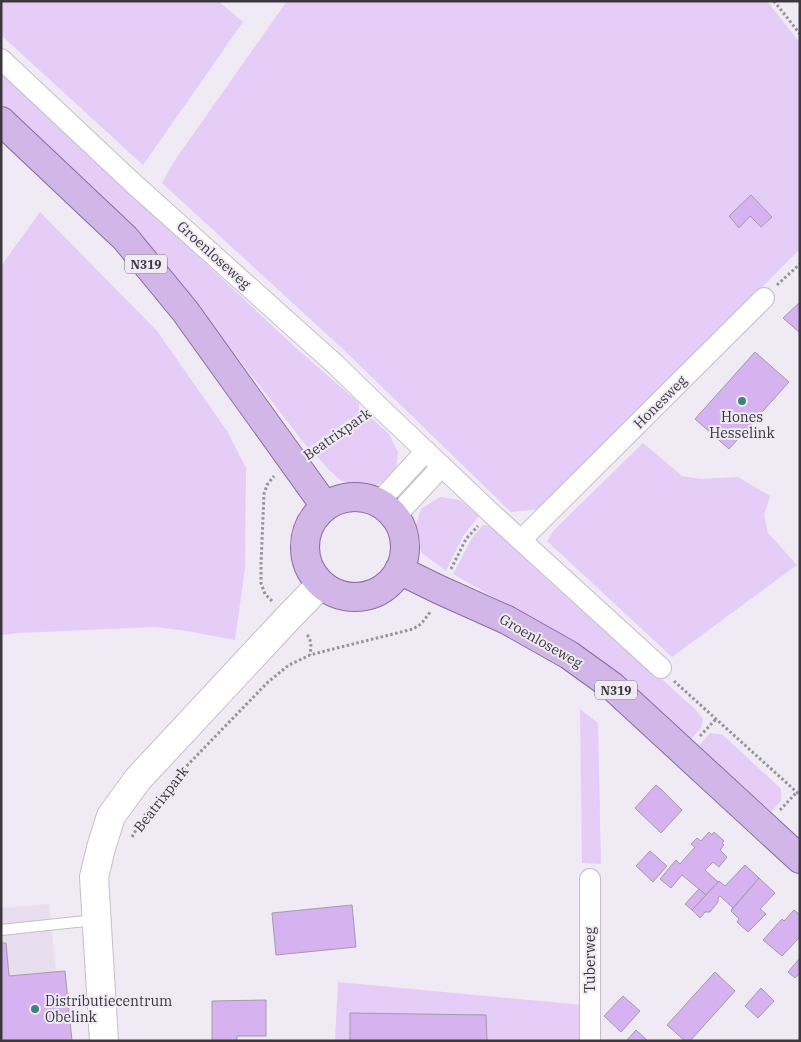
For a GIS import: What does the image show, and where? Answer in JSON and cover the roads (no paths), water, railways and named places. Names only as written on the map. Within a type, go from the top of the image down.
[{"type":"main road","name":"N319","points":[[1,121],[125,238],[185,311],[325,506]]},
{"type":"main road","points":[[351,497],[365,498],[387,510],[400,527],[404,538],[403,559],[399,570],[392,580],[382,589],[370,594],[357,596],[344,595],[332,591],[321,584],[307,563],[305,550],[305,538],[309,526],[316,515],[325,506],[337,500],[351,497]]},
{"type":"main road","name":"Groenloseweg","points":[[399,570],[507,620],[584,665],[612,686],[800,859]]},
{"type":"street","name":"Groenloseweg","points":[[1,58],[134,184],[336,365],[521,540],[661,668]]},
{"type":"street","name":"Honesweg","points":[[521,540],[764,298]]},
{"type":"street","points":[[387,510],[426,451]]},
{"type":"street","points":[[387,510],[442,466]]},
{"type":"street","name":"Beatrixpark","points":[[104,1041],[94,877],[111,816],[138,779],[321,584]]},
{"type":"street","name":"Tuberweg","points":[[590,880],[590,1041]]},
{"type":"lane","points":[[1,930],[96,920]]},
{"type":"place","name":"Hones Hesselink","points":[[742,401]]},
{"type":"place","name":"Distributiecentrum Obelink","points":[[35,1009]]}]
